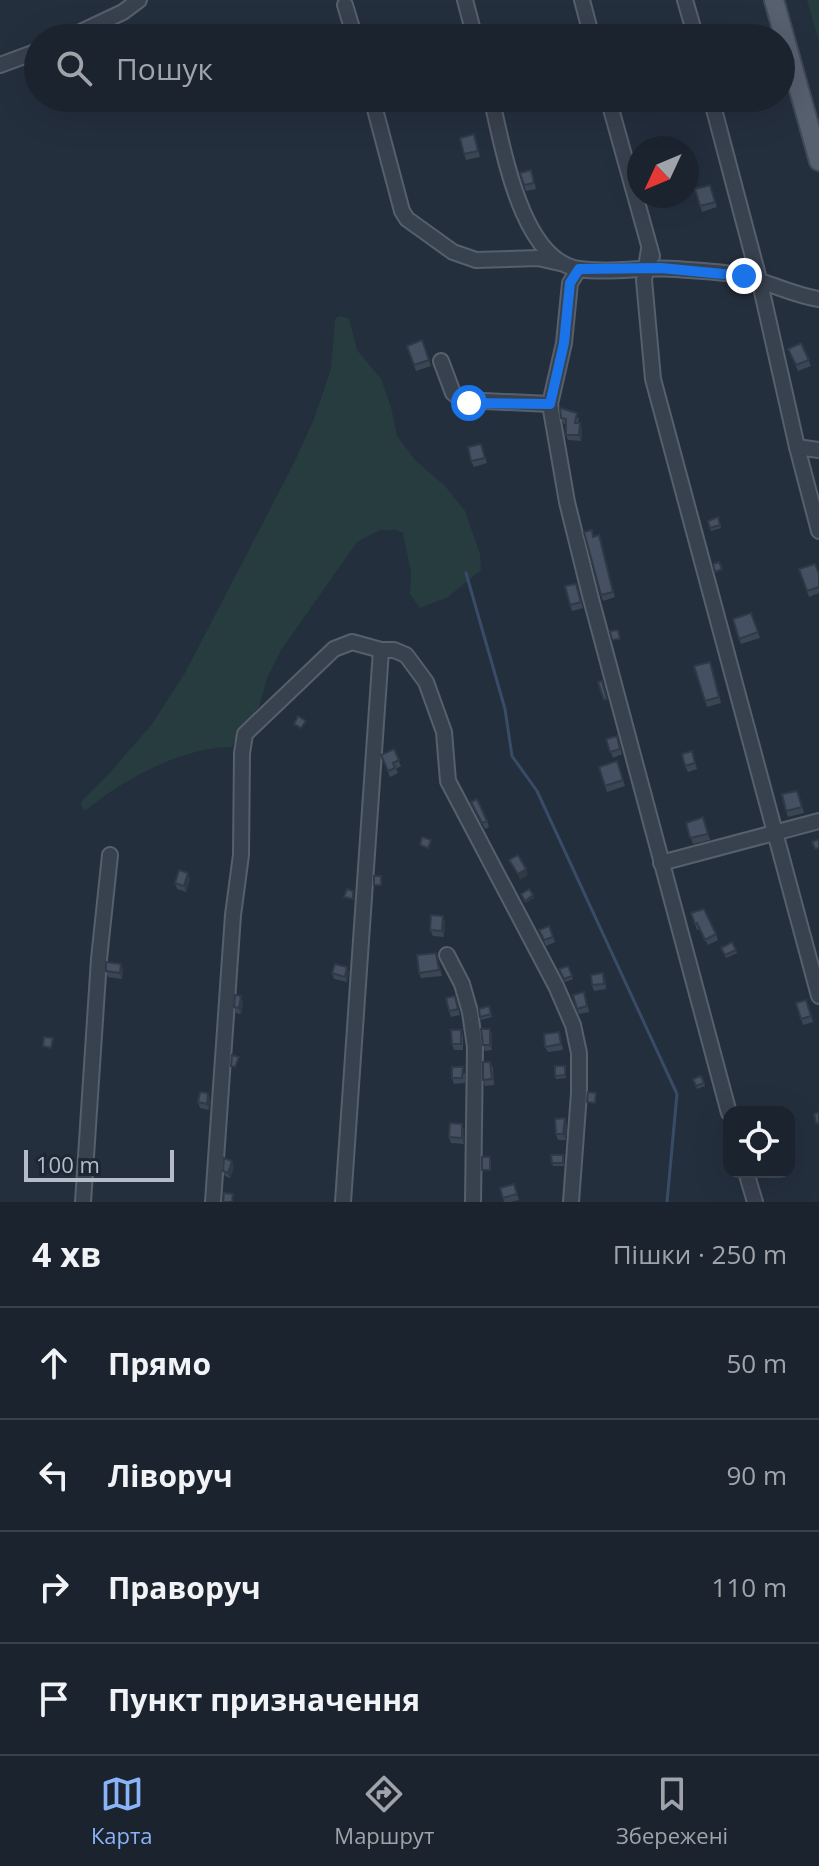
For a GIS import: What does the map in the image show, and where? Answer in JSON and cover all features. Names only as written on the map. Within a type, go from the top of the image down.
[{"type":"main road","points":[[774,0],[781,24]]},
{"type":"main road","points":[[795,75],[819,161]]},
{"type":"street","points":[[92,24],[139,0]]},
{"type":"street","points":[[465,0],[471,24]]},
{"type":"street","points":[[582,0],[588,24]]},
{"type":"street","points":[[685,0],[692,24]]},
{"type":"street","points":[[345,5],[351,24]]},
{"type":"street","points":[[0,65],[24,56]]},
{"type":"street","points":[[376,112],[402,211],[407,219],[453,252],[476,260],[538,258],[571,266],[653,268],[744,276],[819,299]]},
{"type":"street","points":[[495,112],[520,207],[535,237],[571,266]]},
{"type":"street","points":[[612,112],[653,268],[644,280],[653,379],[819,996]]},
{"type":"street","points":[[715,112],[760,283],[819,531]]},
{"type":"street","points":[[571,266],[564,343],[550,404],[567,502],[727,1106]]},
{"type":"street","points":[[441,361],[453,393],[462,400],[550,404]]},
{"type":"street","points":[[797,447],[819,450]]},
{"type":"street","points":[[213,1202],[233,915],[241,855],[245,734],[334,649],[352,642],[406,655],[426,682],[444,732],[448,781],[556,986],[573,1025],[579,1053],[579,1093],[571,1202]]},
{"type":"street","points":[[343,1202],[381,650]]},
{"type":"street","points":[[661,863],[819,821]]},
{"type":"street","points":[[83,1202],[99,959],[110,855]]},
{"type":"street","points":[[447,955],[462,984],[475,1047],[473,1202]]},
{"type":"street","points":[[748,1178],[755,1202]]},
{"type":"green space","points":[[807,0],[819,0],[819,42]]},
{"type":"green space","points":[[340,316],[349,319],[357,350],[381,379],[397,436],[415,460],[445,486],[465,511],[480,554],[481,570],[448,597],[420,608],[410,594],[411,572],[403,533],[380,530],[357,542],[281,650],[267,678],[259,707],[239,732],[232,747],[194,752],[155,767],[83,809],[81,802],[152,724],[186,671],[314,419],[331,369],[335,319]]},
{"type":"building","points":[[474,134],[478,151],[464,154],[460,138]]},
{"type":"building","points":[[531,170],[534,183],[524,185],[520,173]]},
{"type":"building","points":[[710,185],[715,202],[700,206],[699,188]]},
{"type":"building","points":[[422,340],[429,360],[414,365],[407,346]]},
{"type":"building","points":[[801,343],[809,360],[796,365],[788,349]]},
{"type":"building","points":[[560,408],[577,413],[575,423],[580,423],[579,435],[566,435],[566,419],[561,418]]},
{"type":"building","points":[[481,444],[485,458],[471,461],[468,447]]},
{"type":"building","points":[[718,517],[720,525],[710,528],[708,521]]},
{"type":"building","points":[[592,530],[593,537],[599,535],[613,592],[601,595],[584,532]]},
{"type":"building","points":[[719,562],[722,569],[715,572],[713,564]]},
{"type":"building","points":[[815,564],[819,587],[807,591],[799,569]]},
{"type":"building","points":[[576,584],[581,602],[570,605],[565,586]]},
{"type":"building","points":[[751,613],[758,632],[739,639],[733,619]]},
{"type":"building","points":[[618,630],[620,639],[612,640],[610,631]]},
{"type":"building","points":[[710,662],[719,697],[705,701],[694,666]]},
{"type":"building","points":[[602,681],[607,699],[604,700],[598,682]]},
{"type":"building","points":[[298,716],[306,721],[301,728],[294,724]]},
{"type":"building","points":[[617,736],[620,749],[610,752],[606,739]]},
{"type":"building","points":[[394,749],[399,760],[393,763],[395,768],[388,771],[381,755]]},
{"type":"building","points":[[692,751],[695,763],[685,766],[682,754]]},
{"type":"building","points":[[617,761],[623,780],[605,786],[599,767]]},
{"type":"building","points":[[797,791],[802,807],[786,811],[782,794]]},
{"type":"building","points":[[477,799],[487,821],[482,823],[471,802]]},
{"type":"building","points":[[703,817],[708,834],[690,838],[686,823]]},
{"type":"building","points":[[422,837],[431,840],[428,848],[420,845]]},
{"type":"building","points":[[819,839],[819,848],[815,849],[812,842]]},
{"type":"building","points":[[518,855],[526,869],[518,874],[509,860]]},
{"type":"building","points":[[179,870],[188,873],[184,886],[175,883]]},
{"type":"building","points":[[374,876],[381,876],[381,885],[374,885]]},
{"type":"building","points":[[347,889],[353,891],[353,899],[344,897]]},
{"type":"building","points":[[529,889],[533,895],[525,901],[521,894]]},
{"type":"building","points":[[704,909],[716,934],[705,940],[691,913]]},
{"type":"building","points":[[431,915],[443,916],[442,931],[430,930]]},
{"type":"building","points":[[549,926],[553,937],[544,940],[539,930]]},
{"type":"building","points":[[732,942],[736,950],[725,955],[721,948]]},
{"type":"building","points":[[436,953],[439,970],[419,973],[417,955]]},
{"type":"building","points":[[106,962],[121,964],[120,973],[106,971]]},
{"type":"building","points":[[335,964],[347,967],[345,977],[332,973]]},
{"type":"building","points":[[568,966],[572,976],[564,979],[559,969]]},
{"type":"building","points":[[603,973],[604,984],[592,985],[591,975]]},
{"type":"building","points":[[584,992],[587,1006],[577,1009],[573,995]]},
{"type":"building","points":[[235,995],[241,996],[239,1008],[234,1007]]},
{"type":"building","points":[[455,996],[458,1009],[449,1011],[446,998]]},
{"type":"building","points":[[806,1000],[811,1016],[801,1019],[796,1003]]},
{"type":"building","points":[[489,1006],[491,1014],[480,1017],[479,1009]]},
{"type":"building","points":[[481,1029],[490,1029],[490,1045],[483,1045]]},
{"type":"building","points":[[451,1030],[461,1030],[461,1044],[452,1044]]},
{"type":"building","points":[[559,1032],[561,1044],[545,1047],[544,1034]]},
{"type":"building","points":[[44,1037],[53,1038],[51,1048],[43,1046]]},
{"type":"building","points":[[232,1055],[239,1057],[235,1067],[231,1066]]},
{"type":"building","points":[[483,1062],[490,1062],[492,1079],[483,1080]]},
{"type":"building","points":[[555,1066],[565,1066],[565,1075],[555,1076]]},
{"type":"building","points":[[452,1067],[463,1067],[462,1078],[452,1078]]},
{"type":"building","points":[[701,1076],[704,1083],[696,1086],[693,1079]]},
{"type":"building","points":[[200,1092],[208,1093],[207,1104],[198,1102]]},
{"type":"building","points":[[588,1092],[596,1093],[595,1103],[587,1102]]},
{"type":"building","points":[[819,1112],[819,1123],[816,1124],[814,1114]]},
{"type":"building","points":[[565,1118],[563,1134],[556,1134],[555,1119]]},
{"type":"building","points":[[450,1123],[462,1124],[462,1138],[449,1137]]},
{"type":"building","points":[[551,1155],[563,1155],[563,1163],[552,1163]]},
{"type":"building","points":[[482,1157],[490,1157],[490,1170],[482,1170]]},
{"type":"building","points":[[224,1158],[232,1161],[228,1173],[223,1171]]},
{"type":"building","points":[[514,1184],[517,1194],[503,1198],[500,1188]]},
{"type":"building","points":[[224,1193],[233,1194],[232,1202],[223,1202]]},
{"type":"waterway","points":[[466,573],[505,709],[512,756],[537,791],[677,1094],[667,1202]]},
{"type":"route","points":[[469,403],[550,404],[564,343],[570,283],[579,269],[661,268],[744,276]]}]
